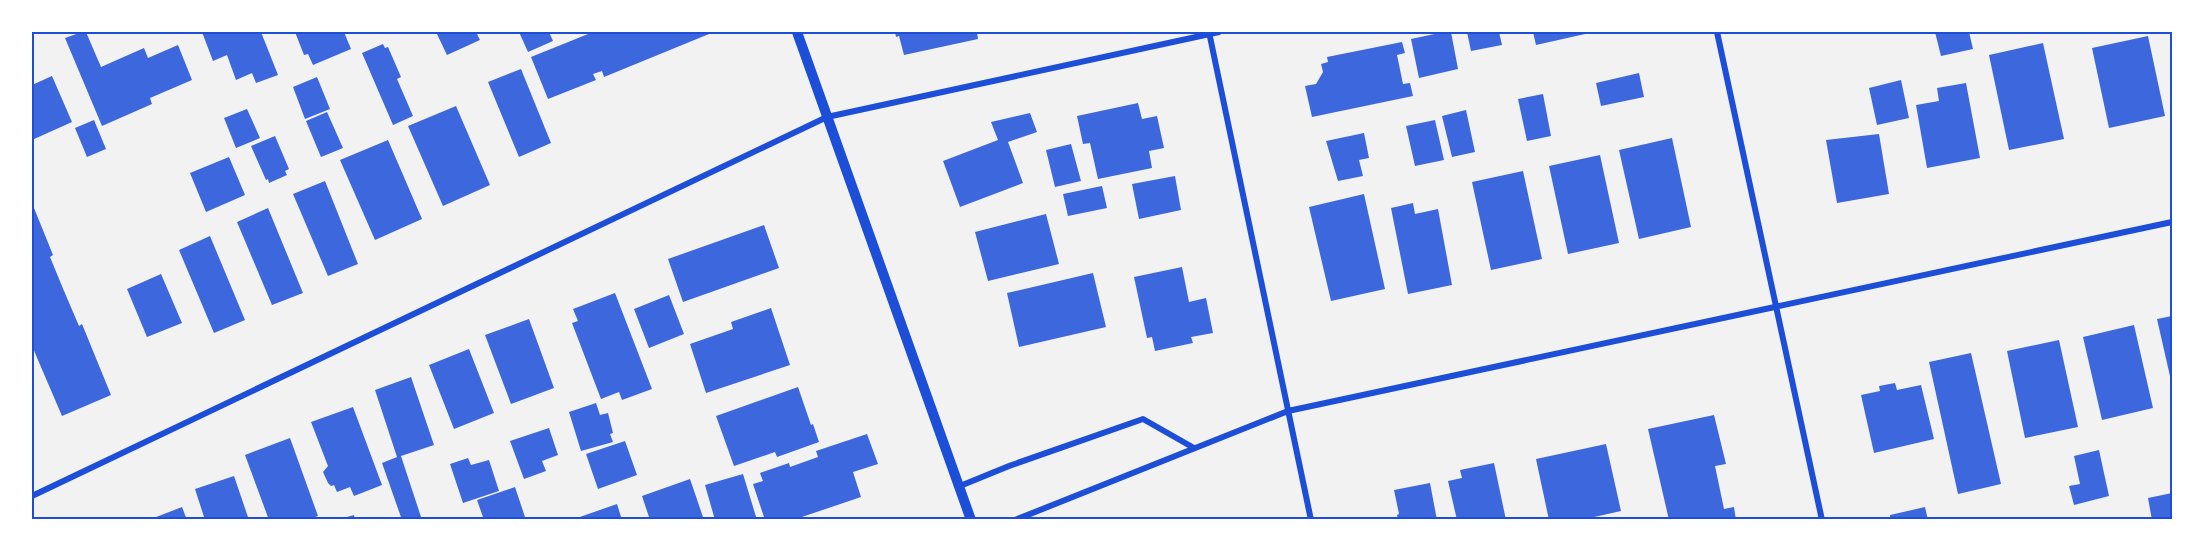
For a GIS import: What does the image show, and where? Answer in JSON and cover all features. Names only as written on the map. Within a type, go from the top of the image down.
[{"type":"street","points":[[797,32],[971,519]]},
{"type":"street","points":[[32,495],[827,117],[1219,32]]},
{"type":"street","points":[[1717,32],[1822,519]]},
{"type":"street","points":[[1209,33],[1311,519]]},
{"type":"street","points":[[1015,519],[1288,411],[2172,222]]},
{"type":"street","points":[[960,486],[1143,419],[1194,448]]},
{"type":"building","points":[[86,32],[101,67],[144,48],[148,58],[178,45],[192,80],[150,98],[152,104],[102,126],[65,38]]},
{"type":"building","points":[[202,32],[261,32],[278,75],[256,83],[252,73],[236,80],[227,55],[213,61]]},
{"type":"building","points":[[295,32],[344,32],[351,49],[313,65],[308,54],[304,55]]},
{"type":"building","points":[[436,32],[476,32],[480,40],[447,55]]},
{"type":"building","points":[[519,32],[549,32],[553,41],[528,52]]},
{"type":"building","points":[[593,32],[708,32],[709,34],[604,77],[602,71],[593,74],[596,80],[548,99],[531,57]]},
{"type":"building","points":[[895,32],[977,32],[978,39],[904,55],[899,36],[896,37]]},
{"type":"building","points":[[1451,32],[1458,69],[1419,78],[1411,39]]},
{"type":"building","points":[[1467,32],[1499,32],[1502,45],[1471,51]]},
{"type":"building","points":[[1533,32],[1594,32],[1536,45]]},
{"type":"building","points":[[1935,32],[1969,32],[1973,49],[1941,56]]},
{"type":"building","points":[[2148,36],[2165,116],[2109,128],[2092,48]]},
{"type":"building","points":[[1402,42],[1405,53],[1397,55],[1403,84],[1410,83],[1413,96],[1312,117],[1305,86],[1316,84],[1323,72],[1321,64],[1328,62],[1327,57]]},
{"type":"building","points":[[2043,43],[2064,139],[2009,150],[1989,55]]},
{"type":"building","points":[[383,44],[385,48],[388,47],[401,77],[397,79],[413,116],[393,125],[362,53]]},
{"type":"building","points":[[521,69],[551,143],[519,157],[488,82]]},
{"type":"building","points":[[1639,73],[1644,97],[1601,106],[1596,83]]},
{"type":"building","points":[[52,76],[72,122],[32,140],[32,85]]},
{"type":"building","points":[[317,77],[330,109],[305,119],[293,87]]},
{"type":"building","points":[[1901,80],[1909,118],[1877,125],[1869,88]]},
{"type":"building","points":[[1966,83],[1980,158],[1927,168],[1916,105],[1939,101],[1937,88]]},
{"type":"building","points":[[1543,94],[1551,136],[1527,141],[1518,99]]},
{"type":"building","points":[[1138,103],[1142,119],[1157,116],[1164,148],[1149,151],[1152,168],[1098,179],[1090,143],[1083,144],[1077,116]]},
{"type":"building","points":[[456,106],[490,185],[443,206],[408,126]]},
{"type":"building","points":[[247,109],[260,138],[236,148],[224,118]]},
{"type":"building","points":[[1466,110],[1475,152],[1452,157],[1442,116]]},
{"type":"building","points":[[327,112],[343,148],[321,157],[306,121]]},
{"type":"building","points":[[1030,113],[1037,132],[1008,142],[1023,183],[960,207],[943,161],[998,140],[991,122]]},
{"type":"building","points":[[94,120],[106,149],[87,157],[75,128]]},
{"type":"building","points":[[1435,120],[1444,160],[1415,166],[1406,126]]},
{"type":"building","points":[[1364,133],[1369,158],[1359,160],[1363,176],[1338,181],[1326,141]]},
{"type":"building","points":[[1879,134],[1889,194],[1837,203],[1826,140]]},
{"type":"building","points":[[275,136],[289,169],[285,171],[287,175],[269,183],[251,146]]},
{"type":"building","points":[[1672,138],[1691,227],[1639,239],[1619,150]]},
{"type":"building","points":[[388,140],[422,219],[375,240],[340,160]]},
{"type":"building","points":[[1071,144],[1081,181],[1055,187],[1046,150]]},
{"type":"building","points":[[1600,155],[1619,243],[1568,254],[1549,166]]},
{"type":"building","points":[[229,157],[245,195],[206,212],[190,173]]},
{"type":"building","points":[[1523,171],[1542,259],[1491,270],[1472,182]]},
{"type":"building","points":[[1175,176],[1181,210],[1139,219],[1132,184]]},
{"type":"building","points":[[325,181],[358,264],[328,276],[293,194]]},
{"type":"building","points":[[1102,186],[1107,208],[1068,216],[1063,194]]},
{"type":"building","points":[[1364,194],[1385,289],[1331,301],[1309,207]]},
{"type":"building","points":[[32,203],[53,255],[50,257],[79,326],[82,324],[111,395],[62,416],[32,346]]},
{"type":"building","points":[[1413,203],[1415,214],[1438,209],[1452,285],[1408,294],[1391,208]]},
{"type":"building","points":[[268,208],[303,293],[272,305],[237,222]]},
{"type":"building","points":[[1046,214],[1059,264],[988,281],[975,232]]},
{"type":"building","points":[[764,225],[779,268],[683,302],[668,259]]},
{"type":"building","points":[[210,236],[245,320],[214,333],[179,250]]},
{"type":"building","points":[[1182,267],[1189,302],[1206,298],[1213,333],[1191,337],[1193,343],[1155,351],[1152,337],[1147,338],[1134,277]]},
{"type":"building","points":[[1093,273],[1106,327],[1019,347],[1007,293]]},
{"type":"building","points":[[161,274],[182,323],[147,337],[127,289]]},
{"type":"building","points":[[615,293],[652,389],[622,400],[619,392],[601,399],[572,323],[578,321],[573,309]]},
{"type":"building","points":[[669,295],[684,334],[649,348],[634,309]]},
{"type":"building","points":[[771,308],[790,365],[706,393],[690,344],[733,329],[731,322]]},
{"type":"building","points":[[2172,316],[2172,385],[2157,319]]},
{"type":"building","points":[[529,319],[554,388],[511,404],[485,335]]},
{"type":"building","points":[[2134,325],[2153,408],[2102,420],[2083,337]]},
{"type":"building","points":[[2059,340],[2078,427],[2025,438],[2007,351]]},
{"type":"building","points":[[469,349],[494,413],[454,429],[429,365]]},
{"type":"building","points":[[1971,353],[2001,484],[1958,494],[1929,362]]},
{"type":"building","points":[[411,377],[434,445],[401,456],[422,520],[402,520],[382,463],[397,457],[375,390]]},
{"type":"building","points":[[1895,383],[1897,390],[1921,385],[1934,439],[1874,453],[1861,395],[1880,391],[1879,386]]},
{"type":"building","points":[[798,387],[819,442],[777,457],[775,452],[734,466],[716,416]]},
{"type":"building","points":[[596,403],[600,415],[608,413],[613,442],[581,451],[569,412]]},
{"type":"building","points":[[353,407],[382,485],[354,496],[350,487],[337,492],[334,485],[331,486],[328,483],[323,472],[328,466],[311,422]]},
{"type":"building","points":[[1714,415],[1726,464],[1715,466],[1724,509],[1734,507],[1736,520],[1669,520],[1648,429]]},
{"type":"building","points":[[549,428],[558,455],[542,461],[546,471],[524,479],[510,441]]},
{"type":"building","points":[[867,434],[878,464],[853,472],[861,497],[793,520],[765,520],[753,484],[763,481],[760,473],[789,463],[790,467],[818,457],[816,451]]},
{"type":"building","points":[[290,438],[318,516],[307,520],[269,520],[245,455]]},
{"type":"building","points":[[625,441],[637,475],[598,489],[586,454]]},
{"type":"building","points":[[1606,444],[1621,511],[1581,520],[1549,520],[1536,459]]},
{"type":"building","points":[[2099,450],[2109,496],[2074,505],[2069,486],[2080,484],[2074,456]]},
{"type":"building","points":[[468,458],[471,465],[489,460],[499,491],[463,503],[450,464]]},
{"type":"building","points":[[1494,463],[1506,520],[1457,520],[1448,481],[1462,478],[1460,470]]},
{"type":"building","points":[[743,474],[757,520],[715,520],[705,485]]},
{"type":"building","points":[[234,476],[249,520],[205,520],[195,489]]},
{"type":"building","points":[[690,479],[704,520],[650,520],[642,496]]},
{"type":"building","points":[[1430,483],[1437,520],[1398,520],[1394,490]]},
{"type":"building","points":[[515,487],[526,520],[484,520],[477,500]]},
{"type":"building","points":[[2172,493],[2172,520],[2152,520],[2148,498]]},
{"type":"building","points":[[617,504],[622,520],[574,520],[574,519]]},
{"type":"building","points":[[182,507],[187,520],[151,520],[151,519]]},
{"type":"building","points":[[1925,507],[1928,520],[1890,520],[1890,515]]},
{"type":"building","points":[[354,515],[355,520],[340,520],[340,519]]}]
